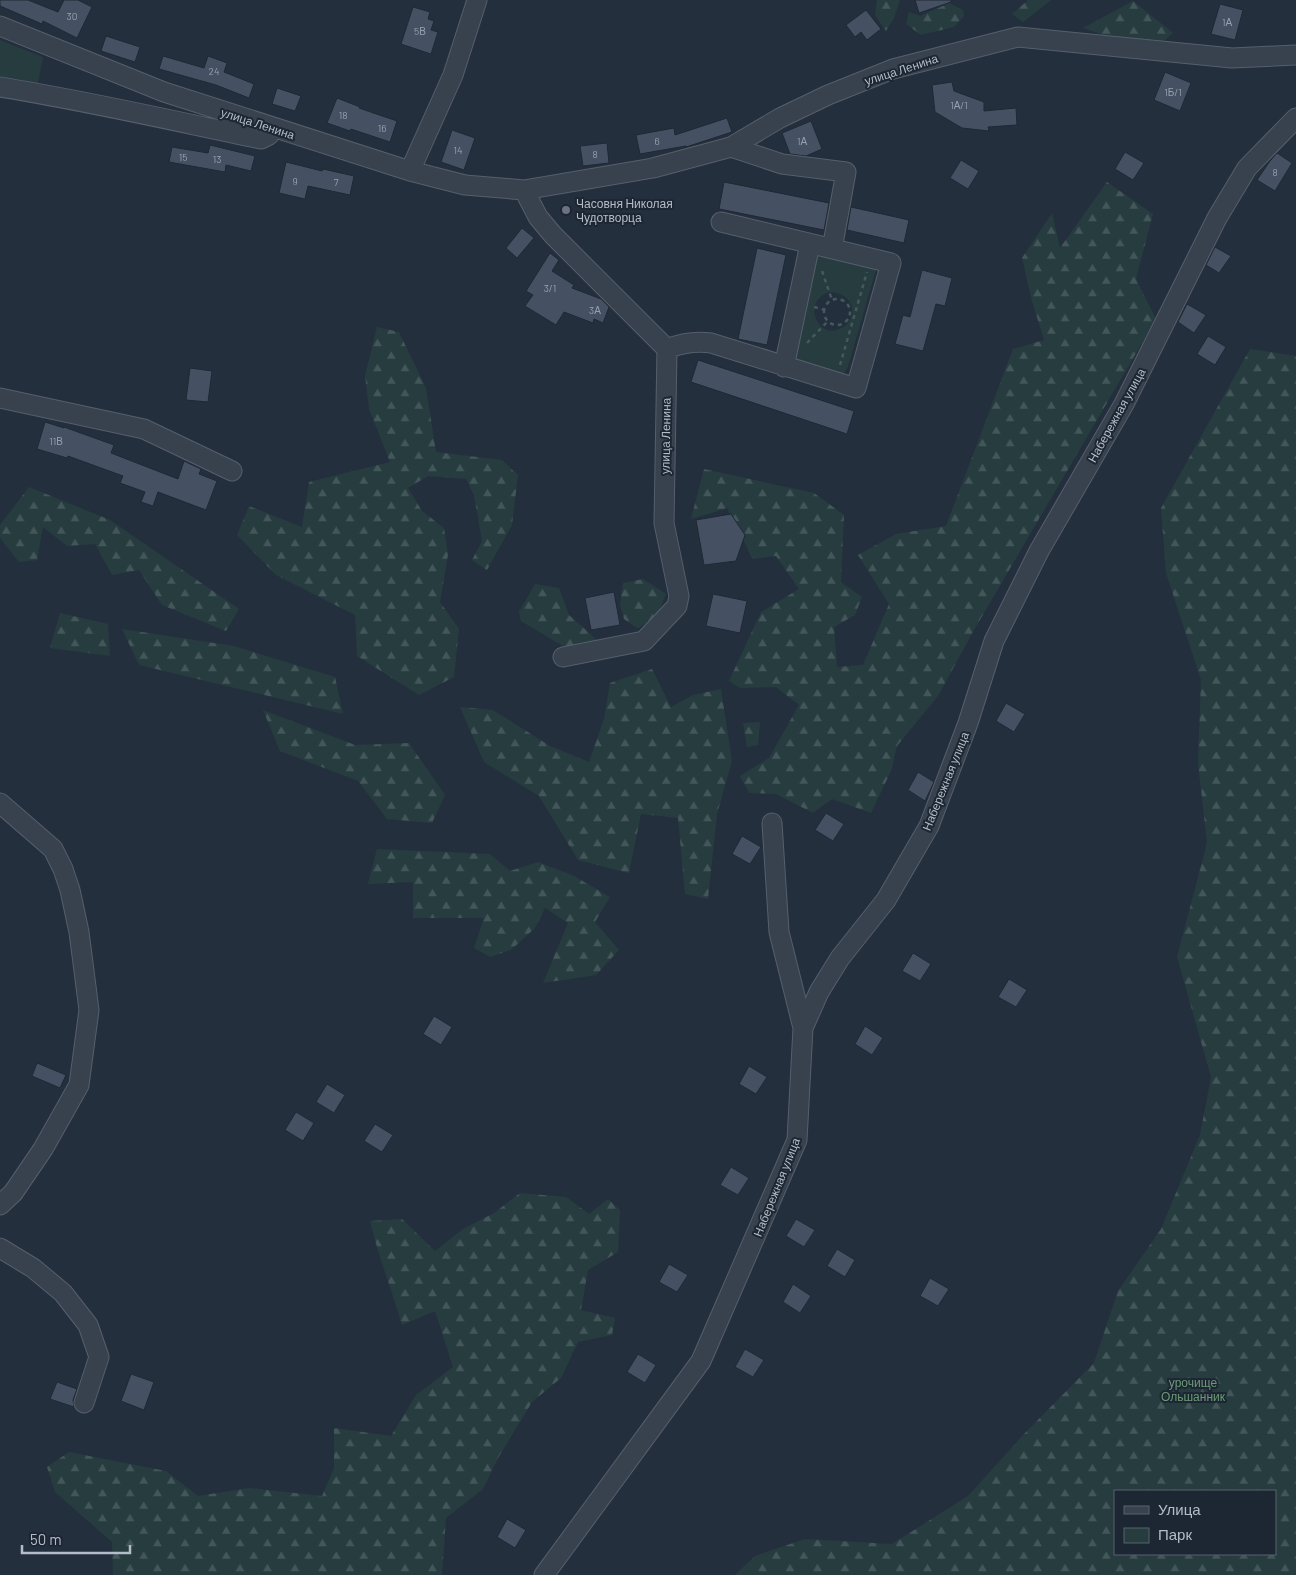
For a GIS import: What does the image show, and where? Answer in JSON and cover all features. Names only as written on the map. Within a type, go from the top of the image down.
[{"type":"street","points":[[410,171],[453,75],[477,0]]},
{"type":"street","name":"улица Ленина","points":[[0,26],[164,92],[410,171],[465,184],[524,190],[653,168],[731,147],[780,118],[828,95],[893,69],[1018,37],[1232,58],[1262,55],[1296,55]]},
{"type":"street","points":[[0,88],[66,98],[136,114],[261,138],[269,135],[273,128]]},
{"type":"street","name":"Набережная улица","points":[[544,1575],[701,1361],[797,1140],[803,1028],[819,992],[840,958],[886,900],[930,826],[968,723],[994,641],[1039,551],[1124,404],[1217,218],[1247,168],[1296,118]]},
{"type":"street","points":[[731,147],[782,164],[846,172],[832,249]]},
{"type":"street","points":[[524,190],[538,217],[553,236],[667,349],[679,344],[711,342],[784,367],[856,388],[891,263],[721,222]]},
{"type":"street","points":[[784,367],[812,244]]},
{"type":"street","name":"улица Ленина","points":[[563,656],[644,641],[677,606],[678,596],[664,523],[667,349]]},
{"type":"street","points":[[0,398],[144,429],[232,471]]},
{"type":"street","points":[[0,803],[53,849],[64,868],[79,932],[89,1010],[79,1085],[43,1149],[13,1193],[0,1205]]},
{"type":"street","points":[[772,823],[779,932],[803,1028]]},
{"type":"street","points":[[0,1248],[33,1268],[63,1293],[88,1325],[99,1357],[84,1403]]},
{"type":"path","points":[[812,244],[832,300]]},
{"type":"path","points":[[835,382],[871,259]]},
{"type":"path","points":[[832,300],[841,300],[849,308],[849,316],[841,324],[833,324],[828,321],[825,315],[826,306],[832,300]]},
{"type":"green space","points":[[877,0],[900,0],[894,18],[886,31],[875,15]]},
{"type":"green space","points":[[944,0],[950,0],[951,4],[963,10],[964,16],[954,27],[921,35],[906,24],[909,12],[920,16],[945,5]]},
{"type":"green space","points":[[1028,0],[1051,0],[1023,22],[1012,14]]},
{"type":"green space","points":[[1133,1],[1173,33],[1159,45],[1119,40],[1083,28]]},
{"type":"green space","points":[[0,40],[43,57],[37,87],[0,84]]},
{"type":"green space","points":[[1107,182],[1153,214],[1136,279],[1156,319],[974,630],[938,696],[897,746],[891,771],[871,813],[832,799],[813,813],[776,794],[749,793],[740,776],[769,758],[799,705],[776,687],[740,688],[729,681],[761,612],[799,589],[776,556],[753,559],[727,508],[691,519],[704,469],[814,493],[844,515],[841,582],[862,597],[855,615],[834,627],[837,667],[863,665],[889,604],[858,555],[896,534],[946,526],[1013,349],[1044,340],[1022,258],[1052,213],[1060,248]]},
{"type":"green space","points":[[820,252],[871,264],[876,270],[848,367],[840,380],[796,366],[793,352],[815,258]],"holes":[[[830,292],[848,299],[852,312],[846,325],[832,331],[825,329],[819,324],[814,310],[821,296]]]},
{"type":"green space","points":[[377,327],[399,332],[426,388],[436,452],[502,460],[518,475],[512,525],[487,570],[472,560],[482,541],[474,495],[466,479],[428,476],[408,488],[422,511],[444,528],[448,555],[440,602],[459,629],[454,677],[419,695],[357,656],[355,615],[276,575],[237,535],[249,506],[302,527],[309,482],[390,462],[369,409],[365,376]]},
{"type":"green space","name":"урочище Ольшанник","points":[[1250,349],[1296,356],[1296,1575],[735,1575],[755,1556],[805,1539],[892,1544],[968,1496],[1024,1434],[1094,1363],[1118,1291],[1161,1229],[1200,1135],[1211,1077],[1177,957],[1207,843],[1198,763],[1201,680],[1166,573],[1161,508]]},
{"type":"green space","points":[[29,487],[110,520],[239,609],[226,631],[162,605],[139,570],[112,575],[95,544],[67,546],[43,527],[37,560],[19,562],[0,538],[0,525]]},
{"type":"green space","points":[[643,579],[666,594],[656,619],[637,628],[624,619],[620,605],[623,583]]},
{"type":"green space","points":[[535,584],[559,588],[569,615],[596,639],[593,648],[568,649],[521,621],[519,612]]},
{"type":"green space","points":[[60,613],[108,624],[110,656],[50,648]]},
{"type":"green space","points":[[122,629],[234,646],[335,677],[343,714],[139,665]]},
{"type":"green space","points":[[652,669],[671,707],[693,695],[721,689],[732,761],[717,814],[708,899],[685,894],[678,818],[641,814],[629,873],[578,860],[539,796],[484,762],[460,707],[493,710],[550,746],[589,762],[604,719],[610,683]]},
{"type":"green space","points":[[263,710],[355,745],[409,743],[445,795],[432,823],[387,819],[358,781],[280,751]]},
{"type":"green space","points":[[760,722],[758,745],[747,747],[743,723]]},
{"type":"green space","points":[[377,849],[490,854],[510,871],[538,862],[574,876],[610,897],[595,922],[619,950],[596,975],[543,983],[568,923],[545,908],[535,928],[511,950],[490,957],[474,948],[484,918],[413,918],[413,882],[368,884]]},
{"type":"green space","points":[[520,1193],[566,1197],[589,1214],[608,1199],[620,1210],[618,1252],[588,1270],[581,1310],[615,1318],[612,1335],[578,1342],[561,1378],[532,1402],[498,1458],[483,1489],[446,1518],[442,1575],[113,1575],[112,1542],[55,1492],[47,1467],[69,1452],[166,1471],[198,1496],[249,1488],[322,1496],[334,1468],[334,1428],[391,1436],[416,1395],[453,1367],[435,1311],[402,1325],[370,1221],[402,1219],[435,1251],[463,1229],[494,1213]]},
{"type":"building","points":[[0,0],[28,0],[58,12],[64,0],[78,0],[92,7],[77,38],[43,21],[42,24],[0,6]]},
{"type":"building","points":[[915,0],[951,0],[951,2],[919,13]]},
{"type":"building","points":[[1220,4],[1243,10],[1235,40],[1211,34]]},
{"type":"building","points":[[413,7],[430,12],[428,19],[434,21],[431,30],[438,32],[431,54],[401,44]]},
{"type":"building","points":[[866,10],[881,29],[867,40],[861,32],[855,37],[846,25]]},
{"type":"building","points":[[106,36],[140,47],[135,62],[101,51]]},
{"type":"building","points":[[163,56],[204,68],[208,56],[227,63],[224,72],[254,84],[249,98],[216,85],[159,69]]},
{"type":"building","points":[[1165,72],[1191,83],[1180,111],[1154,100]]},
{"type":"building","points":[[952,82],[954,91],[984,102],[984,111],[1016,108],[1017,125],[988,127],[989,131],[962,128],[935,112],[932,85]]},
{"type":"building","points":[[277,88],[301,96],[295,111],[272,104]]},
{"type":"building","points":[[337,98],[397,121],[390,142],[327,123]]},
{"type":"building","points":[[727,118],[732,132],[686,147],[640,154],[636,135],[674,128],[675,135]]},
{"type":"building","points":[[811,121],[822,149],[806,156],[790,154],[782,133]]},
{"type":"building","points":[[452,130],[475,138],[464,170],[441,162]]},
{"type":"building","points":[[607,143],[609,163],[583,166],[580,146]]},
{"type":"building","points":[[210,145],[255,156],[251,171],[226,165],[225,172],[169,162],[172,147],[208,153]]},
{"type":"building","points":[[1125,152],[1144,163],[1133,180],[1115,169]]},
{"type":"building","points":[[1277,153],[1292,163],[1275,191],[1257,180]]},
{"type":"building","points":[[961,160],[979,171],[968,189],[950,178]]},
{"type":"building","points":[[286,162],[322,171],[323,169],[354,176],[350,195],[308,186],[305,199],[279,193]]},
{"type":"building","points":[[724,182],[829,203],[824,230],[719,209]]},
{"type":"building","points":[[851,207],[909,220],[904,243],[847,230]]},
{"type":"building","points":[[522,228],[534,238],[517,258],[506,248]]},
{"type":"building","points":[[1215,247],[1231,256],[1219,273],[1206,265]]},
{"type":"building","points":[[757,248],[786,255],[767,345],[738,339]]},
{"type":"building","points":[[550,253],[559,260],[552,271],[574,285],[572,288],[601,299],[609,307],[603,323],[594,319],[593,323],[564,312],[556,325],[525,306],[533,295],[526,291]]},
{"type":"building","points":[[922,270],[952,278],[945,306],[936,304],[923,351],[895,344],[903,315],[910,317]]},
{"type":"building","points":[[1187,304],[1206,315],[1194,333],[1178,322]]},
{"type":"building","points":[[1208,336],[1226,347],[1215,365],[1197,354]]},
{"type":"building","points":[[698,360],[854,411],[847,434],[691,382]]},
{"type":"building","points":[[190,368],[212,371],[208,402],[186,400]]},
{"type":"building","points":[[45,422],[114,445],[111,453],[178,479],[184,461],[201,469],[199,474],[217,481],[206,510],[158,492],[153,506],[141,502],[145,492],[120,483],[123,476],[68,456],[67,458],[37,449]]},
{"type":"building","points":[[731,514],[745,535],[736,561],[704,565],[696,520]]},
{"type":"building","points":[[614,592],[620,625],[591,630],[585,598]]},
{"type":"building","points":[[713,594],[747,601],[740,633],[706,626]]},
{"type":"building","points":[[1006,703],[1025,714],[1014,732],[996,721]]},
{"type":"building","points":[[918,772],[934,782],[925,801],[908,790]]},
{"type":"building","points":[[826,813],[844,824],[833,841],[815,830]]},
{"type":"building","points":[[742,836],[761,847],[750,864],[732,854]]},
{"type":"building","points":[[913,953],[931,964],[920,981],[902,971]]},
{"type":"building","points":[[1009,979],[1027,990],[1016,1007],[998,997]]},
{"type":"building","points":[[434,1016],[452,1027],[441,1045],[423,1034]]},
{"type":"building","points":[[865,1026],[883,1038],[872,1055],[855,1044]]},
{"type":"building","points":[[37,1063],[66,1075],[60,1088],[32,1076]]},
{"type":"building","points":[[749,1066],[767,1077],[756,1094],[739,1084]]},
{"type":"building","points":[[327,1084],[345,1095],[334,1113],[316,1102]]},
{"type":"building","points":[[296,1112],[314,1123],[303,1141],[285,1130]]},
{"type":"building","points":[[375,1124],[393,1135],[382,1152],[364,1141]]},
{"type":"building","points":[[731,1167],[749,1178],[738,1195],[720,1185]]},
{"type":"building","points":[[796,1219],[815,1230],[804,1247],[786,1236]]},
{"type":"building","points":[[837,1249],[855,1260],[845,1277],[827,1266]]},
{"type":"building","points":[[669,1264],[688,1275],[677,1292],[659,1282]]},
{"type":"building","points":[[930,1278],[949,1289],[938,1306],[920,1296]]},
{"type":"building","points":[[793,1284],[811,1296],[800,1313],[783,1302]]},
{"type":"building","points":[[745,1349],[764,1360],[753,1377],[735,1367]]},
{"type":"building","points":[[638,1354],[656,1365],[645,1383],[627,1372]]},
{"type":"building","points":[[131,1374],[154,1382],[144,1410],[121,1401]]},
{"type":"building","points":[[57,1382],[77,1389],[73,1400],[74,1407],[50,1399]]},
{"type":"building","points":[[507,1519],[526,1530],[515,1548],[497,1537]]},
{"type":"place","name":"Часовня Николая Чудотворца","points":[[566,210]]}]
